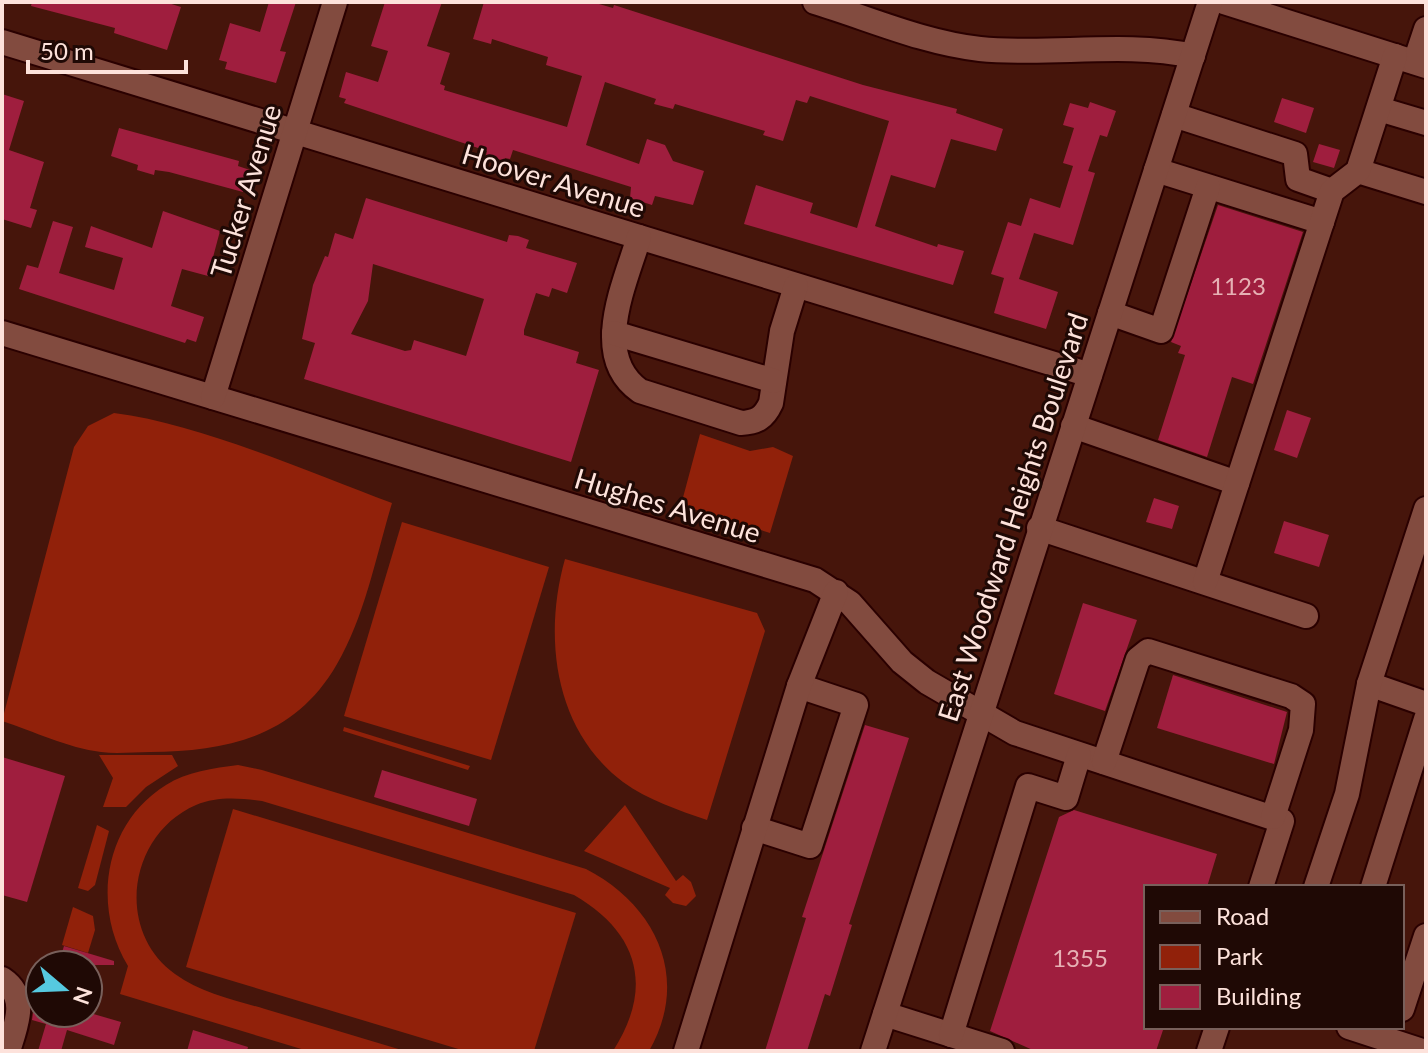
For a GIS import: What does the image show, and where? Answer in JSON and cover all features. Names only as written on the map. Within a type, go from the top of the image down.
[{"type":"street","name":"Tucker Avenue","points":[[213,397],[335,2]]},
{"type":"street","points":[[815,2],[962,46],[1043,53],[1158,50],[1193,56]]},
{"type":"street","name":"East Woodward Heights Boulevard","points":[[873,1051],[1210,2]]},
{"type":"street","points":[[1224,2],[1412,62]]},
{"type":"street","points":[[1205,582],[1332,191],[1358,171],[1379,109],[1412,62],[1426,29]]},
{"type":"street","name":"Hoover Avenue","points":[[2,42],[1090,375]]},
{"type":"street","points":[[1379,109],[1426,123]]},
{"type":"street","points":[[1174,115],[1295,154],[1298,179],[1332,191]]},
{"type":"street","points":[[1156,170],[1322,222]]},
{"type":"street","points":[[1358,171],[1426,192]]},
{"type":"street","points":[[1110,313],[1161,331],[1208,187]]},
{"type":"street","points":[[639,237],[614,333],[618,366],[628,382],[640,391],[741,423],[756,422],[766,414],[782,331],[796,286]]},
{"type":"street","name":"Hughes Avenue","points":[[2,333],[815,580],[836,592],[911,669],[1015,733],[1273,817]]},
{"type":"street","points":[[614,333],[774,381]]},
{"type":"street","points":[[1073,426],[1237,483]]},
{"type":"street","points":[[1317,885],[1347,794],[1369,684],[1426,509]]},
{"type":"street","points":[[1039,528],[1306,616]]},
{"type":"street","points":[[686,1051],[799,686],[836,592]]},
{"type":"street","points":[[1104,762],[1138,659],[1148,651],[1291,696],[1303,704],[1301,730],[1273,817],[1282,821],[1262,885]]},
{"type":"street","points":[[1369,684],[1426,704]]},
{"type":"street","points":[[754,828],[810,846],[856,705],[799,686]]},
{"type":"street","points":[[1374,885],[1426,719]]},
{"type":"street","points":[[951,1035],[1028,786],[1066,798],[1079,755]]},
{"type":"street","points":[[1404,1003],[1426,936]]},
{"type":"street","points":[[2,979],[11,985],[18,998],[18,1020],[8,1051]]},
{"type":"street","points":[[885,1014],[1002,1051]]},
{"type":"street","points":[[1209,1051],[1216,1029]]},
{"type":"street","points":[[1362,1029],[1394,1034],[1422,1051]]},
{"type":"green space","points":[[114,413],[218,438],[392,503],[362,606],[347,645],[320,689],[280,724],[257,735],[206,748],[107,753],[76,747],[2,721],[74,447],[88,426]]},
{"type":"green space","points":[[700,434],[750,451],[773,447],[793,456],[770,533],[681,505]]},
{"type":"green space","points":[[402,522],[549,567],[491,760],[344,716]]},
{"type":"green space","points":[[565,559],[757,613],[765,631],[707,820],[653,799],[623,782],[600,761],[582,736],[569,709],[555,650],[558,589]]},
{"type":"green space","points":[[344,727],[470,766],[468,770],[343,731]]},
{"type":"green space","points":[[99,755],[172,755],[178,766],[146,787],[126,807],[103,807],[113,778]]},
{"type":"green space","points":[[238,765],[586,869],[611,884],[648,923],[660,946],[666,971],[667,997],[661,1024],[649,1051],[613,1051],[633,1005],[636,984],[633,963],[626,944],[613,926],[574,895],[254,800],[220,799],[196,805],[173,819],[156,837],[144,860],[138,884],[137,909],[143,933],[156,955],[175,974],[207,991],[405,1051],[308,1051],[120,994],[128,966],[110,918],[108,893],[110,868],[128,821],[166,785],[191,774]]},
{"type":"green space","points":[[625,805],[676,881],[683,875],[691,882],[696,896],[686,906],[673,903],[665,895],[670,888],[584,851]]},
{"type":"green space","points":[[233,809],[576,913],[534,1051],[465,1051],[186,967]]},
{"type":"green space","points":[[97,825],[109,831],[95,885],[88,891],[78,888]]},
{"type":"green space","points":[[73,907],[93,916],[95,930],[89,949],[62,945]]},
{"type":"building","points":[[32,2],[165,2],[181,7],[167,50],[114,33],[115,28],[31,6]]},
{"type":"building","points":[[269,2],[296,2],[280,51],[286,52],[276,83],[225,69],[227,62],[219,60],[230,23],[260,32]]},
{"type":"building","points":[[385,2],[442,2],[427,46],[450,53],[440,84],[445,86],[444,90],[567,127],[582,76],[546,65],[548,57],[492,39],[491,44],[473,39],[484,2],[592,2],[613,8],[614,5],[863,85],[957,109],[956,113],[1003,129],[996,151],[951,139],[935,188],[891,175],[875,226],[937,247],[938,244],[964,251],[953,285],[744,224],[756,185],[813,203],[810,213],[857,228],[889,121],[810,96],[807,103],[796,100],[783,141],[763,135],[765,131],[675,104],[673,109],[654,104],[656,99],[605,82],[586,145],[639,164],[647,139],[665,145],[673,161],[704,171],[693,205],[655,196],[652,205],[630,198],[631,187],[513,150],[510,159],[505,158],[504,161],[486,155],[487,151],[344,103],[346,99],[339,97],[346,72],[378,82],[388,51],[371,46]]},
{"type":"building","points":[[2,94],[24,101],[9,150],[44,162],[30,208],[37,210],[31,228],[2,219]]},
{"type":"building","points":[[1282,98],[1314,108],[1306,133],[1274,122]]},
{"type":"building","points":[[1090,102],[1116,111],[1107,137],[1100,135],[1088,171],[1095,173],[1073,245],[1034,233],[1019,279],[1058,292],[1046,329],[994,313],[1004,278],[991,274],[1008,222],[1021,226],[1030,198],[1060,208],[1073,166],[1063,163],[1074,128],[1063,125],[1070,103],[1088,108]]},
{"type":"building","points":[[119,128],[239,161],[238,166],[250,170],[243,192],[169,172],[155,170],[154,175],[137,170],[138,165],[111,156]]},
{"type":"building","points":[[1319,144],[1340,150],[1334,168],[1313,162]]},
{"type":"building","points":[[366,198],[507,242],[509,235],[518,236],[529,240],[526,248],[577,263],[567,293],[552,288],[549,297],[536,293],[524,330],[524,335],[579,352],[576,363],[599,370],[571,462],[304,379],[315,343],[302,339],[313,285],[325,256],[328,257],[335,233],[353,239]],"holes":[[[373,264],[484,299],[466,356],[414,340],[411,350],[405,351],[351,334],[368,301]]]},
{"type":"building","points":[[1218,205],[1303,232],[1253,384],[1232,377],[1207,457],[1158,440],[1185,355],[1178,353],[1181,346],[1171,342]]},
{"type":"building","points":[[163,211],[220,231],[208,276],[182,269],[171,306],[204,317],[196,342],[187,339],[185,343],[19,289],[27,265],[38,268],[53,221],[73,227],[59,273],[114,290],[123,258],[85,247],[91,226],[152,248]]},
{"type":"building","points":[[1287,410],[1311,418],[1297,458],[1274,450]]},
{"type":"building","points":[[1154,498],[1179,506],[1172,529],[1146,522]]},
{"type":"building","points":[[1284,521],[1329,535],[1319,567],[1274,553]]},
{"type":"building","points":[[1083,603],[1137,620],[1105,711],[1054,694]]},
{"type":"building","points":[[1173,675],[1287,712],[1274,764],[1157,728]]},
{"type":"building","points":[[865,725],[909,738],[849,924],[852,925],[830,996],[825,994],[807,1051],[765,1051],[806,918],[802,917]]},
{"type":"building","points":[[2,757],[65,776],[27,902],[2,895]]},
{"type":"building","points":[[382,770],[477,799],[469,826],[374,797]]},
{"type":"building","points":[[1074,810],[1217,854],[1208,885],[1144,885],[1144,1029],[1163,1029],[1156,1051],[1035,1051],[990,1031],[1059,817]]},
{"type":"building","points":[[104,958],[114,961],[114,965],[104,965]]},
{"type":"building","points":[[104,1017],[121,1022],[114,1045],[67,1030],[61,1051],[38,1051],[45,1029],[104,1029]]},
{"type":"building","points":[[193,1030],[248,1047],[247,1051],[187,1051]]}]
